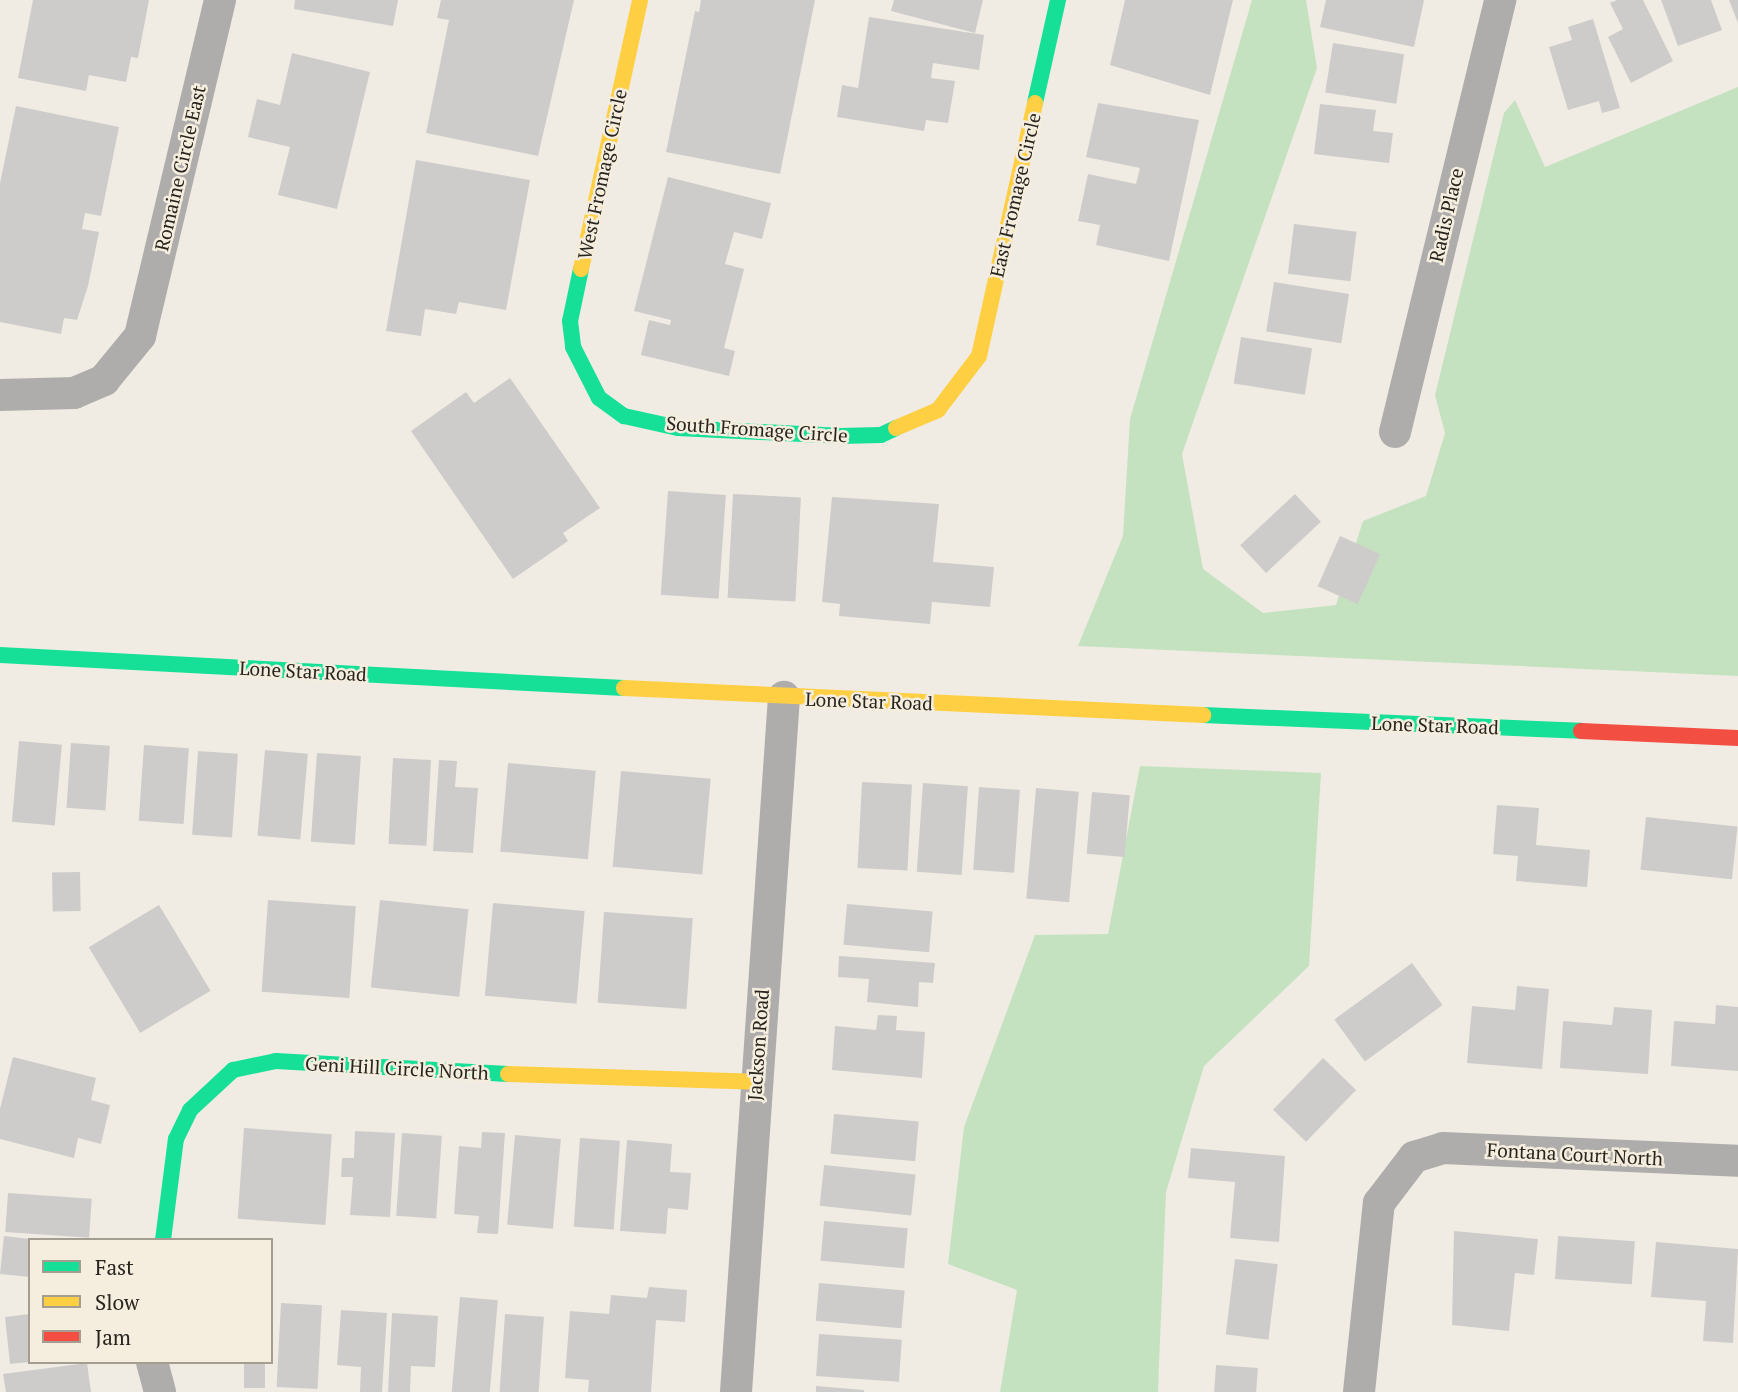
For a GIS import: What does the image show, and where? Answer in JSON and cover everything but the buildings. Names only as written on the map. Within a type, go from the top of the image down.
[{"type":"street","name":"Romaine Circle East","points":[[0,395],[74,393],[104,380],[140,336],[220,0]]},
{"type":"street","name":"West Fromage Circle","points":[[573,348],[570,321],[640,0]]},
{"type":"street","name":"East Fromage Circle","points":[[961,385],[979,356],[1058,0]]},
{"type":"street","name":"Radis Place","points":[[1395,432],[1500,0]]},
{"type":"street","name":"South Fromage Circle","points":[[573,348],[599,398],[624,416],[678,428],[881,435],[938,410],[961,385]]},
{"type":"street","name":"Lone Star Road","points":[[0,655],[783,697],[1738,738]]},
{"type":"street","name":"Jackson Road","points":[[736,1392],[783,697]]},
{"type":"street","name":"Geni Hill Circle North","points":[[163,1238],[176,1139],[190,1110],[233,1070],[276,1061],[650,1082],[756,1082]]},
{"type":"street","name":"Fontana Court North","points":[[1359,1392],[1379,1203],[1414,1157],[1443,1148],[1738,1161]]},
{"type":"street","points":[[153,1364],[160,1392]]},
{"type":"green space","points":[[1252,0],[1306,0],[1317,68],[1182,454],[1203,569],[1263,613],[1336,605],[1363,521],[1426,496],[1445,433],[1435,395],[1504,113],[1515,100],[1545,167],[1738,87],[1738,676],[1078,646],[1123,536],[1130,419]]},
{"type":"green space","points":[[1140,766],[1321,773],[1309,966],[1204,1066],[1166,1192],[1158,1392],[1000,1392],[1017,1290],[948,1264],[964,1127],[1035,935],[1108,934]]},
{"type":"traffic: fast","points":[[1035,103],[1058,0]]},
{"type":"traffic: fast","points":[[581,269],[570,321],[573,347],[599,398],[624,416],[678,428],[839,436],[881,435],[896,428]]},
{"type":"traffic: fast","points":[[0,655],[624,688]]},
{"type":"traffic: fast","points":[[1203,715],[1581,731]]},
{"type":"traffic: fast","points":[[163,1238],[176,1139],[190,1110],[233,1070],[276,1061],[508,1074]]},
{"type":"traffic: slow","points":[[581,269],[640,0]]},
{"type":"traffic: slow","points":[[896,428],[938,410],[979,356],[1035,103]]},
{"type":"traffic: slow","points":[[624,688],[1203,715]]},
{"type":"traffic: slow","points":[[508,1074],[756,1082]]},
{"type":"traffic: jam","points":[[1581,731],[1738,738]]}]
